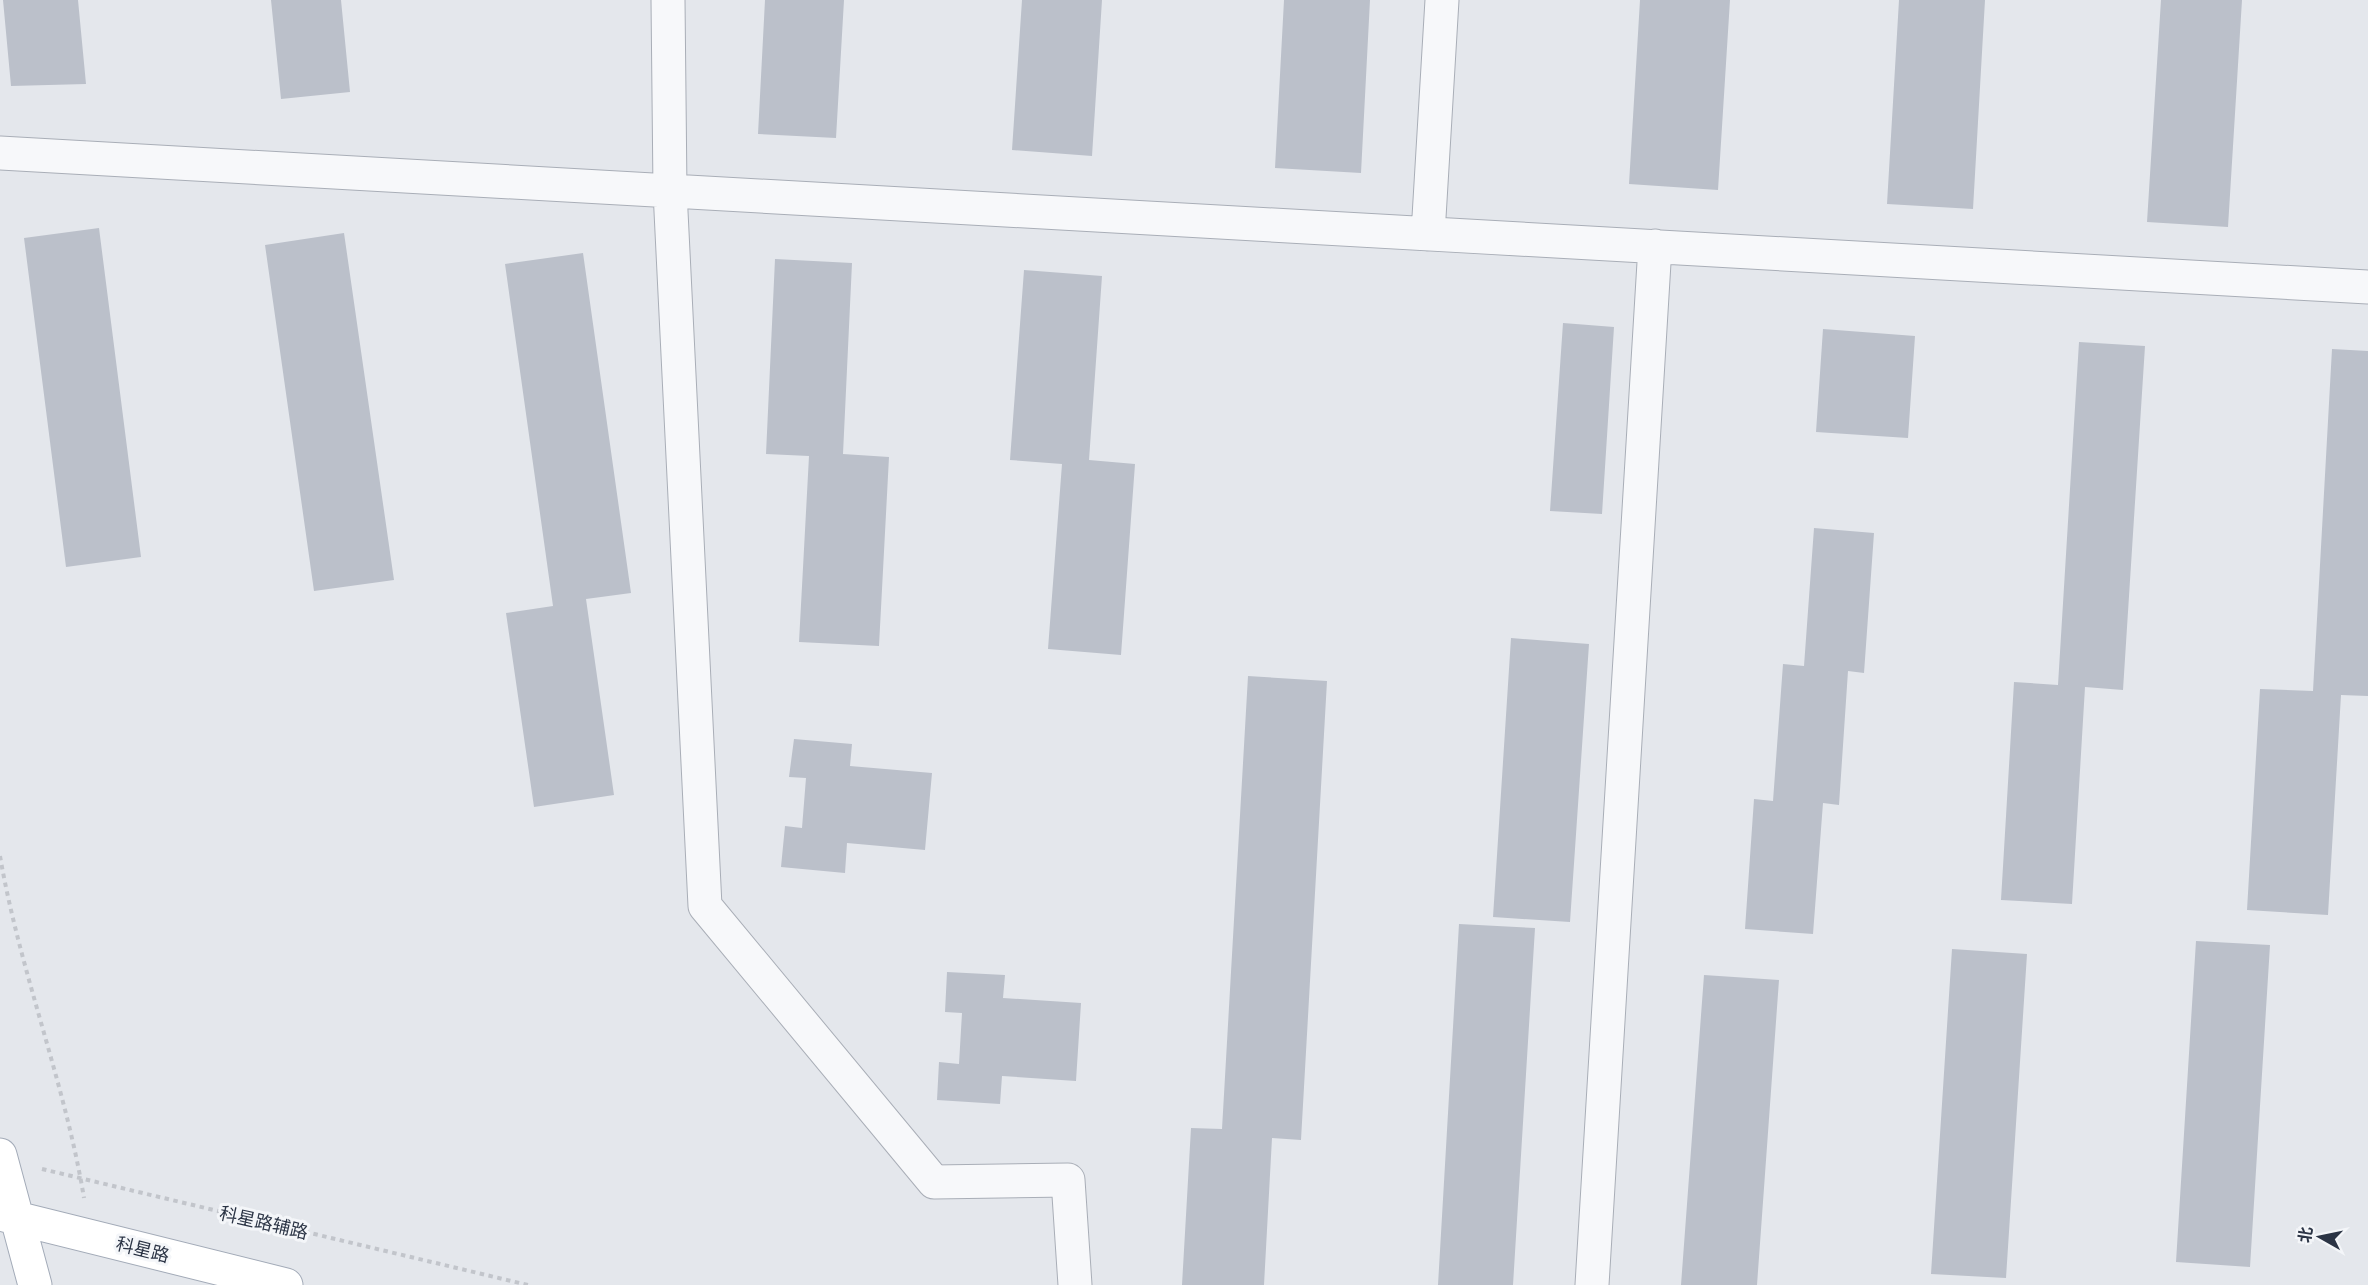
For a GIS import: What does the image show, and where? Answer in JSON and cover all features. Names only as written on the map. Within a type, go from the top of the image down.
[{"type":"main road","points":[[0,1155],[8,1216],[35,1285]]},
{"type":"main road","name":"科星路","points":[[8,1216],[286,1285]]},
{"type":"street","points":[[668,0],[670,191],[705,906],[934,1182],[1068,1180],[1075,1285]]},
{"type":"street","points":[[1428,234],[1442,0]]},
{"type":"street","points":[[0,153],[2368,287]]},
{"type":"street","points":[[1592,1285],[1655,246]]},
{"type":"path","points":[[0,856],[27,974],[70,1131]]},
{"type":"path","name":"科星路辅路","points":[[0,1155],[81,1179],[528,1285]]},
{"type":"building","points":[[3,0],[78,0],[86,84],[11,86]]},
{"type":"building","points":[[271,0],[341,0],[350,92],[281,99]]},
{"type":"building","points":[[765,0],[844,0],[836,138],[758,134]]},
{"type":"building","points":[[1022,0],[1102,0],[1092,156],[1012,150]]},
{"type":"building","points":[[1284,0],[1370,0],[1361,173],[1275,168]]},
{"type":"building","points":[[1640,0],[1730,0],[1718,190],[1629,184]]},
{"type":"building","points":[[1899,0],[1985,0],[1973,209],[1887,204]]},
{"type":"building","points":[[2161,0],[2242,0],[2228,227],[2147,222]]},
{"type":"building","points":[[99,228],[141,557],[66,567],[24,238]]},
{"type":"building","points":[[344,233],[394,580],[314,591],[265,245]]},
{"type":"building","points":[[583,253],[631,593],[586,599],[614,795],[534,807],[506,613],[553,606],[505,264]]},
{"type":"building","points":[[775,259],[852,263],[843,454],[889,457],[879,646],[799,642],[809,456],[766,454]]},
{"type":"building","points":[[1024,270],[1102,276],[1089,460],[1135,464],[1121,655],[1048,649],[1062,464],[1010,460]]},
{"type":"building","points":[[1563,323],[1614,327],[1602,514],[1550,511]]},
{"type":"building","points":[[1823,329],[1915,336],[1908,438],[1816,432]]},
{"type":"building","points":[[2079,342],[2145,346],[2123,690],[2085,687],[2072,904],[2001,900],[2014,682],[2058,685]]},
{"type":"building","points":[[2332,349],[2368,351],[2368,696],[2341,695],[2328,915],[2247,910],[2260,689],[2313,691]]},
{"type":"building","points":[[1814,528],[1874,533],[1864,673],[1848,671],[1839,805],[1823,803],[1813,934],[1745,929],[1754,799],[1773,801],[1783,664],[1804,666]]},
{"type":"building","points":[[1511,638],[1589,644],[1570,922],[1493,917]]},
{"type":"building","points":[[1248,676],[1327,681],[1301,1140],[1272,1138],[1264,1285],[1182,1285],[1191,1128],[1222,1129]]},
{"type":"building","points":[[794,739],[852,744],[850,766],[932,773],[925,850],[847,843],[845,873],[781,867],[785,826],[802,828],[806,778],[789,777]]},
{"type":"building","points":[[1459,924],[1535,928],[1513,1285],[1438,1285]]},
{"type":"building","points":[[2196,941],[2270,945],[2250,1267],[2176,1262]]},
{"type":"building","points":[[1952,949],[2027,954],[2006,1278],[1931,1274]]},
{"type":"building","points":[[947,972],[1005,975],[1003,998],[1081,1003],[1076,1081],[1002,1076],[1000,1104],[937,1100],[939,1062],[959,1064],[962,1013],[945,1012]]},
{"type":"building","points":[[1704,975],[1779,980],[1757,1285],[1681,1285]]}]
